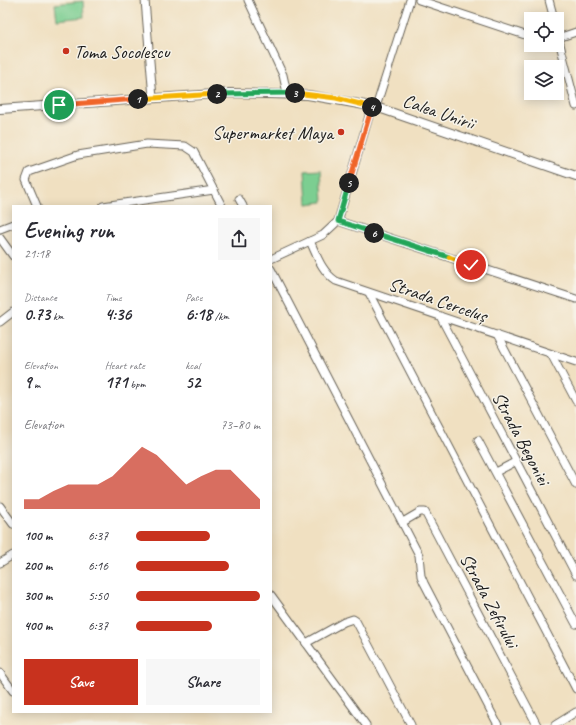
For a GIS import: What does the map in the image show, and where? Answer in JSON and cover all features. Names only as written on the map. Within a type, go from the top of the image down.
[{"type":"main road","name":"Calea Unirii","points":[[0,109],[229,93],[287,93],[336,98],[374,106],[576,176]]},
{"type":"street","points":[[145,0],[153,98]]},
{"type":"street","points":[[248,0],[282,75],[287,93]]},
{"type":"street","points":[[272,258],[323,235],[338,221],[374,106],[410,0]]},
{"type":"street","points":[[419,0],[524,35]]},
{"type":"street","points":[[550,0],[553,12]]},
{"type":"street","points":[[564,34],[576,32]]},
{"type":"street","points":[[559,52],[576,106]]},
{"type":"street","points":[[37,205],[26,180],[29,172],[78,155],[147,144],[160,144],[190,148],[194,152],[222,205]]},
{"type":"street","points":[[110,205],[214,190]]},
{"type":"street","points":[[239,199],[242,205]]},
{"type":"street","points":[[338,221],[576,299]]},
{"type":"street","points":[[0,229],[12,224]]},
{"type":"street","points":[[0,238],[12,255]]},
{"type":"street","name":"Strada Cerceluș","points":[[310,241],[328,276],[336,281],[576,362]]},
{"type":"street","points":[[272,271],[403,522],[419,555],[421,576],[424,584],[498,725]]},
{"type":"street","points":[[369,293],[576,689]]},
{"type":"street","points":[[0,322],[12,313]]},
{"type":"street","name":"Strada Begoniei","points":[[440,316],[515,462],[576,575]]},
{"type":"street","points":[[497,335],[576,485]]},
{"type":"street","points":[[551,354],[576,401]]},
{"type":"street","points":[[478,440],[576,624]]},
{"type":"street","points":[[496,472],[515,462]]},
{"type":"street","points":[[0,506],[12,523]]},
{"type":"street","name":"Strada Zefirului","points":[[403,522],[420,512],[425,512],[537,725]]},
{"type":"street","points":[[0,563],[12,556]]},
{"type":"street","points":[[272,596],[366,725]]},
{"type":"street","points":[[306,643],[344,622],[353,619],[356,621],[412,725]]},
{"type":"street","points":[[0,673],[12,691]]},
{"type":"street","points":[[555,725],[576,712]]},
{"type":"green space","points":[[83,1],[84,17],[57,20],[55,4]]},
{"type":"green space","points":[[321,170],[323,202],[307,204],[305,171]]},
{"type":"place","name":"Toma Socolescu","points":[[66,51]]},
{"type":"place","name":"Supermarket Maya","points":[[341,132]]},
{"type":"route","points":[[59,105],[257,92],[287,93],[336,98],[372,106],[338,221],[471,265]]}]
